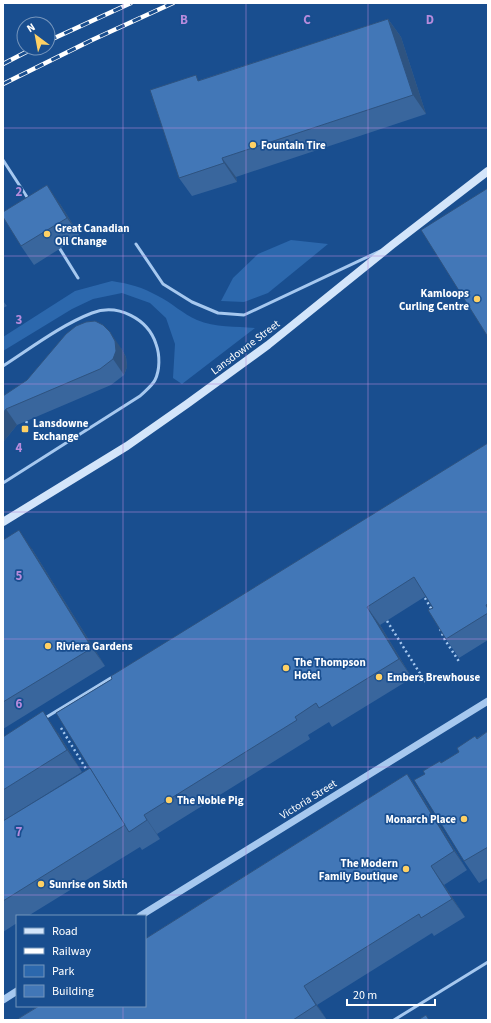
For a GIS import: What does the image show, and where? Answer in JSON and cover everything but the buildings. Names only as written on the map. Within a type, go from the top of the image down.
[{"type":"main road","name":"Lansdowne Street","points":[[3,522],[127,446],[187,404],[268,345],[392,245],[488,172]]},
{"type":"street","name":"Victoria Street","points":[[142,915],[488,701]]},
{"type":"street","points":[[3,1000],[16,993]]},
{"type":"lane","points":[[3,160],[31,204]]},
{"type":"lane","points":[[136,244],[164,284],[192,302],[218,312],[244,314],[392,245]]},
{"type":"lane","points":[[60,249],[78,278]]},
{"type":"lane","points":[[3,366],[64,327],[93,312],[105,310],[118,311],[131,315],[142,322],[150,331],[156,344],[159,365],[155,380],[140,396],[3,483]]},
{"type":"lane","points":[[40,721],[116,674]]},
{"type":"lane","points":[[394,1020],[488,962]]},
{"type":"path","points":[[25,433],[27,412]]},
{"type":"path","points":[[425,598],[435,614]]},
{"type":"path","points":[[387,621],[426,684]]},
{"type":"path","points":[[440,626],[445,640],[460,663]]},
{"type":"path","points":[[52,714],[89,774]]},
{"type":"green space","points":[[291,240],[328,244],[268,293],[244,302],[221,301],[233,278],[258,254]]},
{"type":"green space","points":[[112,281],[147,290],[192,318],[204,323],[218,326],[255,328],[182,384],[173,378],[175,344],[166,318],[150,303],[122,293],[93,299],[72,309],[3,351],[3,337],[75,291]]},
{"type":"railway","points":[[56,37],[131,3]]},
{"type":"railway","points":[[3,84],[92,40],[173,3]]},
{"type":"railway","points":[[3,64],[18,56]]},
{"type":"place","name":"Fountain Tire","points":[[253,145]]},
{"type":"place","name":"Great Canadian Oil Change","points":[[47,234]]},
{"type":"place","name":"Kamloops Curling Centre","points":[[477,299]]},
{"type":"place","name":"Lansdowne Exchange","points":[[25,429]]},
{"type":"place","name":"Riviera Gardens","points":[[48,646]]},
{"type":"place","name":"The Thompson Hotel","points":[[286,668]]},
{"type":"place","name":"Embers Brewhouse","points":[[379,677]]},
{"type":"place","name":"The Noble Pig","points":[[169,800]]},
{"type":"place","name":"Monarch Place","points":[[464,819]]},
{"type":"place","name":"The Modern Family Boutique","points":[[406,869]]},
{"type":"place","name":"Sunrise on Sixth","points":[[41,884]]}]
